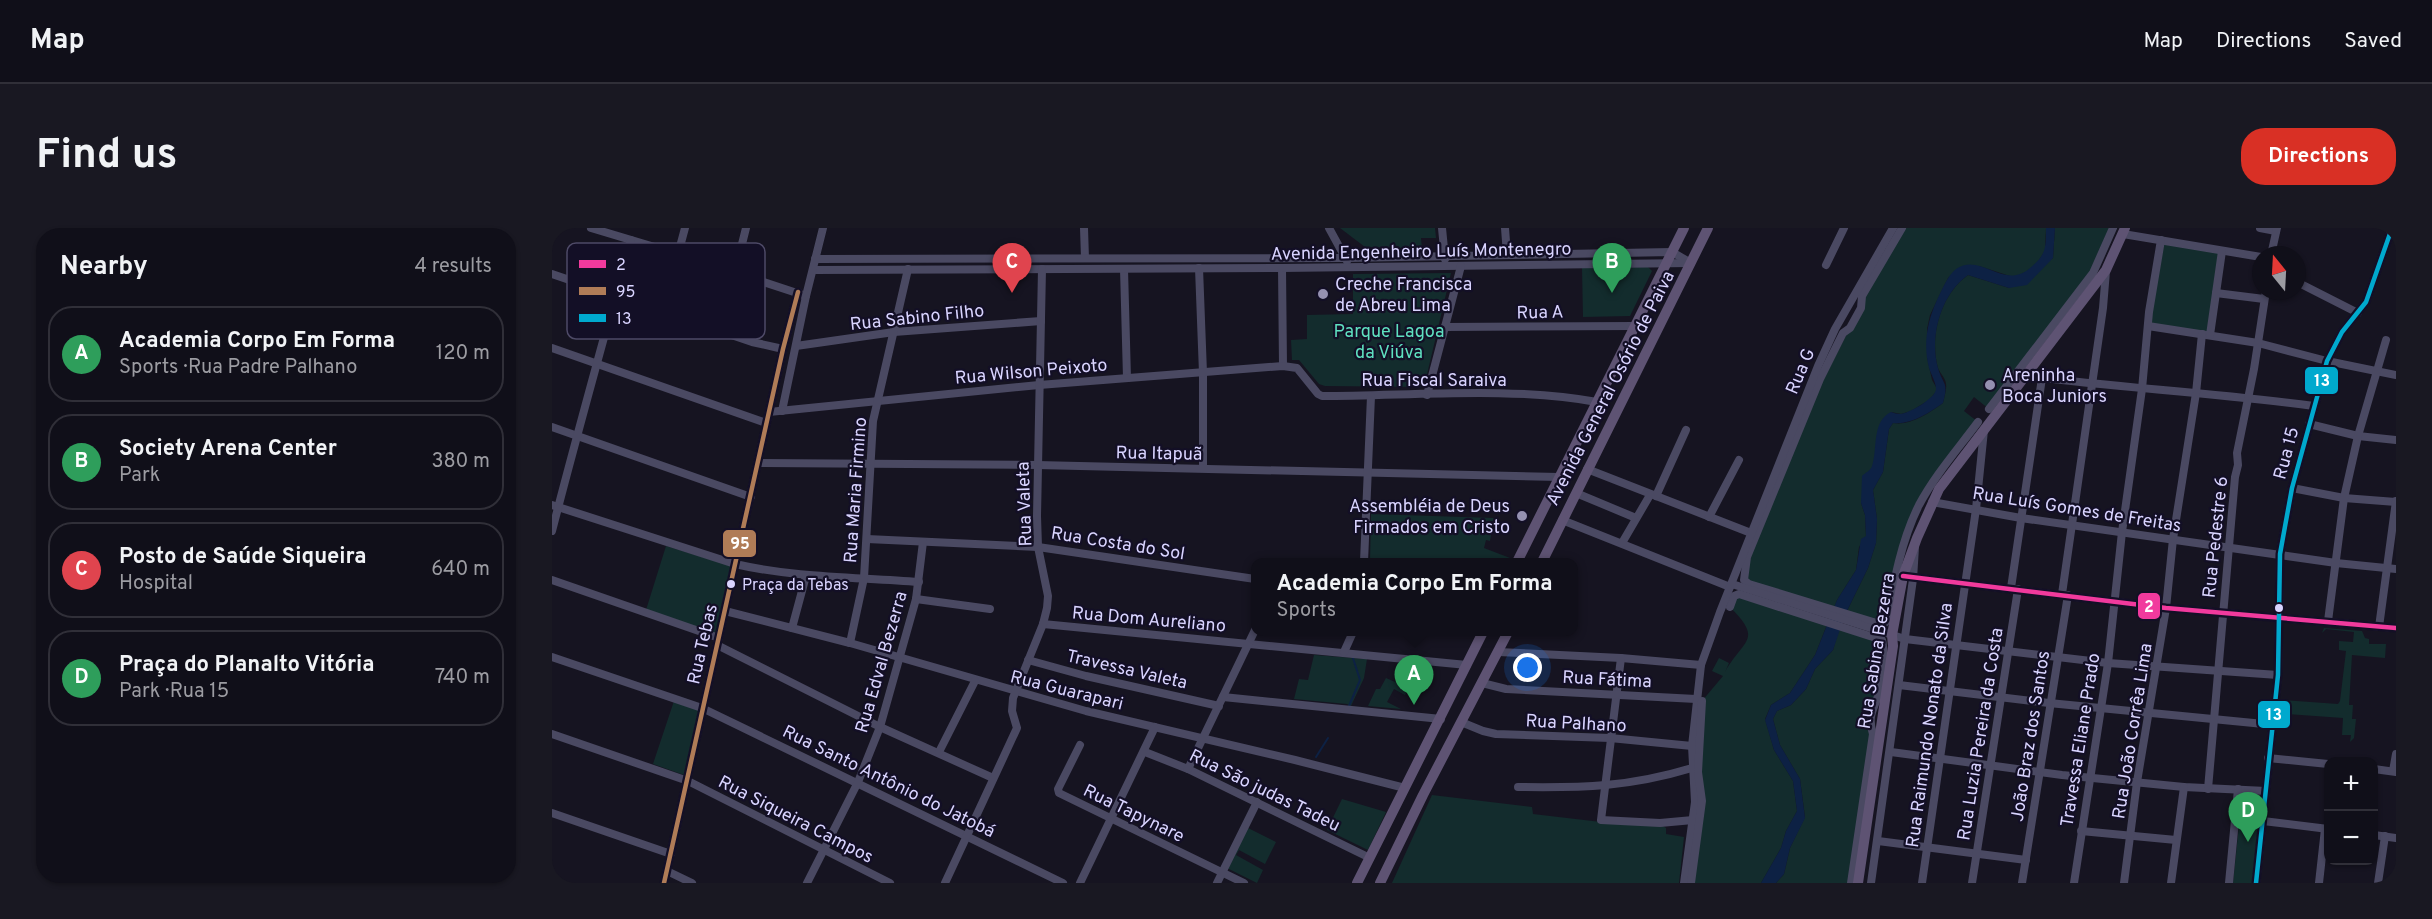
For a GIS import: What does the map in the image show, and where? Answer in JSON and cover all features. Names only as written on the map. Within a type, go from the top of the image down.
[{"type":"main road","name":"Avenida General Osório de Paiva","points":[[1519,558],[1684,228]]},
{"type":"main road","name":"Avenida General Osório de Paiva","points":[[1544,558],[1708,228]]},
{"type":"main road","name":"Rua Sabina Bezerra","points":[[1858,883],[1893,646],[1892,635],[1908,578],[1914,545],[1939,489],[1981,426],[2026,376],[2106,270],[2124,231]]},
{"type":"main road","points":[[1357,883],[1481,636]]},
{"type":"main road","points":[[1380,883],[1506,636]]},
{"type":"street","points":[[591,228],[620,232],[631,240],[641,243]]},
{"type":"street","points":[[681,243],[685,228]]},
{"type":"street","points":[[742,243],[746,228]]},
{"type":"street","name":"Rua Tebas","points":[[664,883],[783,349],[813,270],[824,228]]},
{"type":"street","points":[[1084,228],[1084,258]]},
{"type":"street","points":[[1329,228],[1350,267]]},
{"type":"street","points":[[1443,228],[1445,266]]},
{"type":"street","points":[[1505,228],[1507,255]]},
{"type":"street","points":[[1826,265],[1844,228]]},
{"type":"street","name":"Rua G","points":[[1701,665],[1751,532],[1818,366],[1836,329],[1893,228]]},
{"type":"street","points":[[1797,606],[1749,584],[1743,577],[1747,557],[1820,379],[1843,333],[1850,328],[1861,308],[1862,297],[1902,228]]},
{"type":"street","points":[[1989,409],[2093,273],[2113,228]]},
{"type":"street","points":[[2260,228],[2276,230],[2273,246]]},
{"type":"street","name":"Rua 15","points":[[2256,883],[2278,675],[2280,554],[2292,488],[2327,361],[2342,332],[2358,313],[2373,285],[2392,228]]},
{"type":"street","points":[[2124,231],[2161,240],[2252,256]]},
{"type":"street","name":"Travessa Eliane Prado","points":[[2074,883],[2108,663],[2122,532],[2161,240]]},
{"type":"street","name":"Rua João Corrêa Lima","points":[[2124,883],[2137,782],[2166,608],[2196,393],[2222,251]]},
{"type":"street","points":[[1672,252],[1691,263]]},
{"type":"street","name":"Avenida Engenheiro Luís Montenegro","points":[[815,259],[1346,258],[1672,252]]},
{"type":"street","points":[[966,258],[966,270]]},
{"type":"street","points":[[1184,258],[1184,268]]},
{"type":"street","name":"Avenida Engenheiro Luís Montenegro","points":[[813,270],[1691,263]]},
{"type":"street","points":[[1427,395],[1461,266]]},
{"type":"street","points":[[1199,268],[1203,373],[1203,468]]},
{"type":"street","points":[[1282,268],[1283,366]]},
{"type":"street","name":"Rua Maria Firmino","points":[[850,643],[864,578],[871,434],[908,269]]},
{"type":"street","name":"Rua Valeta","points":[[993,778],[1017,728],[1011,708],[1014,692],[1043,624],[1047,596],[1038,547],[1037,465],[1042,269]]},
{"type":"street","points":[[1124,269],[1127,378]]},
{"type":"street","name":"João Braz dos Santos","points":[[2022,883],[2057,658],[2071,525],[2106,270]]},
{"type":"street","points":[[552,274],[567,279]]},
{"type":"street","points":[[765,282],[802,294]]},
{"type":"street","points":[[2306,287],[2358,313]]},
{"type":"street","points":[[2216,293],[2252,294]]},
{"type":"street","name":"Rua Tebas","points":[[782,411],[796,346],[802,294]]},
{"type":"street","name":"Rua Pedestre 6","points":[[2208,789],[2227,547],[2238,465],[2237,453],[2264,300]]},
{"type":"street","name":"Rua Sabino Filho","points":[[796,346],[894,332],[1041,321]]},
{"type":"street","name":"Rua A","points":[[1445,327],[1635,326]]},
{"type":"street","points":[[2148,326],[2258,343],[2327,361],[2396,375]]},
{"type":"street","points":[[552,531],[555,507],[604,339]]},
{"type":"street","points":[[743,339],[783,349]]},
{"type":"street","points":[[2328,621],[2344,498],[2358,436],[2386,340]]},
{"type":"street","points":[[552,348],[598,362],[766,423]]},
{"type":"street","name":"Rua Wilson Peixoto","points":[[782,411],[1040,385],[1283,366]]},
{"type":"street","name":"Rua Fiscal Saraiva","points":[[1283,366],[1297,368],[1320,396],[1557,396],[1597,402]]},
{"type":"street","points":[[2026,376],[2092,385],[2248,397],[2314,406]]},
{"type":"street","name":"Rua Luzia Pereira da Costa","points":[[1972,883],[2008,650],[2021,518],[2042,378]]},
{"type":"street","points":[[1364,558],[1371,396]]},
{"type":"street","points":[[769,412],[782,411]]},
{"type":"street","points":[[2309,424],[2358,436],[2396,440]]},
{"type":"street","points":[[1867,628],[1880,626],[1887,621],[1898,561],[1918,508],[1940,473],[1981,426]]},
{"type":"street","name":"Rua Raimundo Nonato da Silva","points":[[1922,883],[1976,509],[1981,426]]},
{"type":"street","points":[[552,427],[751,497]]},
{"type":"street","points":[[1622,543],[1636,518],[1653,495],[1686,430]]},
{"type":"street","points":[[1708,517],[1739,460]]},
{"type":"street","name":"Rua Itapuã","points":[[758,464],[1037,465],[1559,477]]},
{"type":"street","points":[[1587,469],[1751,532]]},
{"type":"street","points":[[2292,488],[2344,498],[2396,502],[2392,569],[2379,627]]},
{"type":"street","points":[[1576,493],[1636,518]]},
{"type":"street","name":"Rua Luís Gomes de Freitas","points":[[1932,502],[2021,518],[2392,569]]},
{"type":"street","points":[[555,507],[735,564],[806,576],[919,582]]},
{"type":"street","points":[[1562,520],[1731,586],[1905,639],[2108,663],[2278,675]]},
{"type":"street","name":"Rua Costa do Sol","points":[[867,539],[1038,547],[1251,578]]},
{"type":"street","name":"Rua Edval Bezerra","points":[[807,883],[858,782],[880,727],[916,599],[923,542]]},
{"type":"street","points":[[792,628],[806,576]]},
{"type":"street","points":[[1871,883],[1905,639],[1908,578],[2065,594],[2166,608],[2396,628]]},
{"type":"street","points":[[552,580],[718,642],[880,727],[993,778],[945,883]]},
{"type":"street","points":[[1730,607],[1734,596],[1739,594],[1797,606]]},
{"type":"street","points":[[916,599],[990,609]]},
{"type":"street","name":"Rua Guarapari","points":[[725,611],[850,643],[1014,692],[1405,788]]},
{"type":"street","name":"Rua Dom Aureliano","points":[[1043,624],[1467,664]]},
{"type":"street","points":[[1851,883],[1873,734],[1869,722],[1878,694],[1884,644],[1867,628]]},
{"type":"street","points":[[1188,769],[1253,636]]},
{"type":"street","points":[[1344,652],[1351,636]]},
{"type":"street","points":[[1498,652],[1621,658],[1701,665],[1698,772],[1702,786],[1701,808],[1691,883]]},
{"type":"street","name":"Rua Santo Antônio do Jatobá","points":[[552,657],[702,708],[1063,883]]},
{"type":"street","points":[[1621,658],[1601,820],[1660,823],[1693,820]]},
{"type":"street","name":"Travessa Valeta","points":[[1028,660],[1086,676],[1218,706]]},
{"type":"street","points":[[939,752],[975,681]]},
{"type":"street","name":"Rua Fátima","points":[[1482,683],[1506,689],[1699,700]]},
{"type":"street","points":[[1899,684],[2149,714],[2274,725]]},
{"type":"street","points":[[1223,697],[1441,719]]},
{"type":"street","points":[[1684,883],[1695,802],[1692,746],[1699,700]]},
{"type":"street","name":"Rua Palhano","points":[[1461,722],[1496,734],[1610,738],[1692,746]]},
{"type":"street","points":[[1080,883],[1145,752],[1155,727]]},
{"type":"street","name":"Rua Siqueira Campos","points":[[552,734],[688,781],[890,883]]},
{"type":"street","name":"Rua Tapynare","points":[[1080,745],[1058,792],[1111,820],[1244,883]]},
{"type":"street","name":"Rua São judas Tadeu","points":[[1145,752],[1188,769],[1370,858]]},
{"type":"street","points":[[1890,752],[2040,773],[2208,789],[2266,791]]},
{"type":"street","points":[[2378,769],[2395,771],[2396,754]]},
{"type":"street","points":[[2268,758],[2324,764]]},
{"type":"street","points":[[1518,787],[1605,787],[1653,780],[1692,768]]},
{"type":"street","points":[[2171,883],[2184,787]]},
{"type":"street","points":[[2229,883],[2238,789]]},
{"type":"street","points":[[1217,883],[1257,802]]},
{"type":"street","points":[[552,813],[671,854]]},
{"type":"street","points":[[2264,821],[2324,829]]},
{"type":"street","points":[[2081,831],[2176,840]]},
{"type":"street","points":[[2378,835],[2396,838]]},
{"type":"street","points":[[2378,883],[2385,836]]},
{"type":"street","points":[[1878,841],[2026,860]]},
{"type":"street","points":[[2319,883],[2324,849]]},
{"type":"street","points":[[667,871],[692,883]]},
{"type":"green space","points":[[1340,228],[1435,228],[1436,238],[1421,238],[1422,249],[1365,247]]},
{"type":"green space","points":[[1902,228],[2046,228],[2045,251],[2037,263],[2025,273],[2013,277],[1979,266],[1957,269],[1948,278],[1930,315],[1927,329],[1927,357],[1936,392],[1929,400],[1911,411],[1901,414],[1891,412],[1861,503],[1865,515],[1866,537],[1859,547],[1856,570],[1837,600],[1833,611],[1749,584],[1744,572],[1808,409],[1850,328],[1862,296]]},
{"type":"green space","points":[[2055,228],[2113,228],[2093,273],[1989,409],[1974,397],[1964,411],[1978,422],[1924,497],[1900,555],[1885,624],[1845,615],[1868,568],[1876,543],[1877,519],[1873,490],[1883,472],[1889,429],[1893,423],[1913,421],[1943,403],[1946,384],[1938,368],[1935,343],[1936,330],[1944,304],[1959,283],[1968,275],[2009,288],[2053,258]]},
{"type":"green space","points":[[2162,244],[2220,253],[2208,332],[2150,324]]},
{"type":"green space","points":[[1648,267],[1652,271],[1630,316],[1583,317],[1582,268]]},
{"type":"green space","name":"Parque Lagoa da Viúva","points":[[1451,273],[1424,387],[1325,386],[1319,384],[1299,360],[1292,360],[1291,340],[1307,339],[1307,315],[1353,314],[1353,274]]},
{"type":"green space","points":[[1371,514],[1494,518],[1490,541],[1486,540],[1484,548],[1510,558],[1370,558]]},
{"type":"green space","points":[[666,546],[732,566],[716,636],[646,610]]},
{"type":"green space","points":[[1734,596],[1828,622],[1815,655],[1790,693],[1771,705],[1765,719],[1774,750],[1793,781],[1797,811],[1786,831],[1781,848],[1761,883],[1691,883],[1702,701],[1723,676],[1712,671],[1719,658],[1729,663],[1725,672],[1747,640],[1748,634],[1740,618],[1730,607]]},
{"type":"green space","points":[[1840,625],[1882,640],[1878,694],[1873,704],[1873,734],[1851,883],[1776,883],[1784,874],[1790,848],[1805,817],[1800,779],[1780,745],[1773,719],[1777,711],[1791,705],[1806,689],[1815,669],[1833,650]]},
{"type":"green space","points":[[2324,628],[2362,631],[2365,638],[2369,639],[2369,644],[2386,644],[2385,658],[2352,655],[2349,705],[2353,705],[2352,719],[2356,719],[2354,738],[2350,742],[2351,735],[2342,735],[2343,718],[2287,714],[2286,719],[2280,718],[2281,700],[2338,704],[2340,701],[2346,651],[2339,650],[2339,641],[2353,642],[2354,632],[2326,629],[2322,633]]},
{"type":"green space","points":[[1314,655],[1367,659],[1364,678],[1351,706],[1294,699],[1299,679],[1308,680]]},
{"type":"green space","points":[[1386,678],[1409,688],[1405,695],[1394,689],[1387,702],[1401,709],[1368,706],[1376,689],[1380,689]]},
{"type":"green space","points":[[674,701],[699,709],[684,775],[653,764]]},
{"type":"green space","points":[[2245,794],[2262,798],[2253,883],[2233,883],[2242,797]]},
{"type":"green space","points":[[1432,795],[1532,807],[1533,814],[1601,822],[1658,823],[1666,828],[1666,834],[1684,837],[1679,883],[1392,883]]},
{"type":"green space","points":[[1342,799],[1386,812],[1368,850],[1327,830]]},
{"type":"green space","points":[[1248,828],[1276,842],[1265,864],[1239,850],[1236,855],[1263,870],[1257,883],[1227,868]]},
{"type":"water","points":[[2046,228],[2055,228],[2053,258],[2027,285],[2009,288],[1968,275],[1951,293],[1940,317],[1935,343],[1938,368],[1945,387],[1943,403],[1913,420],[1893,423],[1889,429],[1883,472],[1873,490],[1877,519],[1876,543],[1868,568],[1845,615],[1833,650],[1815,669],[1806,689],[1791,705],[1777,711],[1773,719],[1780,745],[1800,779],[1805,818],[1790,848],[1784,874],[1776,883],[1761,883],[1781,848],[1786,831],[1797,811],[1793,781],[1774,750],[1765,720],[1771,705],[1790,693],[1815,655],[1837,600],[1856,570],[1861,539],[1866,536],[1865,515],[1861,503],[1862,476],[1872,466],[1880,422],[1891,412],[1900,414],[1915,408],[1935,393],[1936,387],[1927,359],[1927,333],[1937,300],[1953,272],[1965,265],[1974,265],[2002,274],[2020,274],[2030,268],[2042,255]]},
{"type":"waterway","points":[[1349,706],[1360,680],[1352,655]]},
{"type":"waterway","points":[[1316,757],[1328,738]]},
{"type":"transit line","name":"13","points":[[2256,883],[2278,675],[2280,554],[2292,488],[2327,361],[2342,332],[2366,302],[2392,228]]},
{"type":"transit line","name":"95","points":[[664,883],[783,349],[798,292]]},
{"type":"transit line","name":"2","points":[[1903,576],[2166,608],[2396,628]]},
{"type":"place","name":"Posto de Saúde Siqueira","points":[[1012,293]]},
{"type":"place","name":"Society Arena Center","points":[[1612,293]]},
{"type":"place","name":"Creche Francisca de Abreu Lima","points":[[1323,294]]},
{"type":"place","name":"Areninha Boca Juniors","points":[[1990,385]]},
{"type":"place","name":"Assembléia de Deus Firmados em Cristo","points":[[1522,516]]},
{"type":"place","name":"Praça da Tebas","points":[[731,584]]},
{"type":"place","name":"Academia Corpo Em Forma","points":[[1414,705]]},
{"type":"place","name":"Praça do Planalto Vitória","points":[[2248,842]]}]
